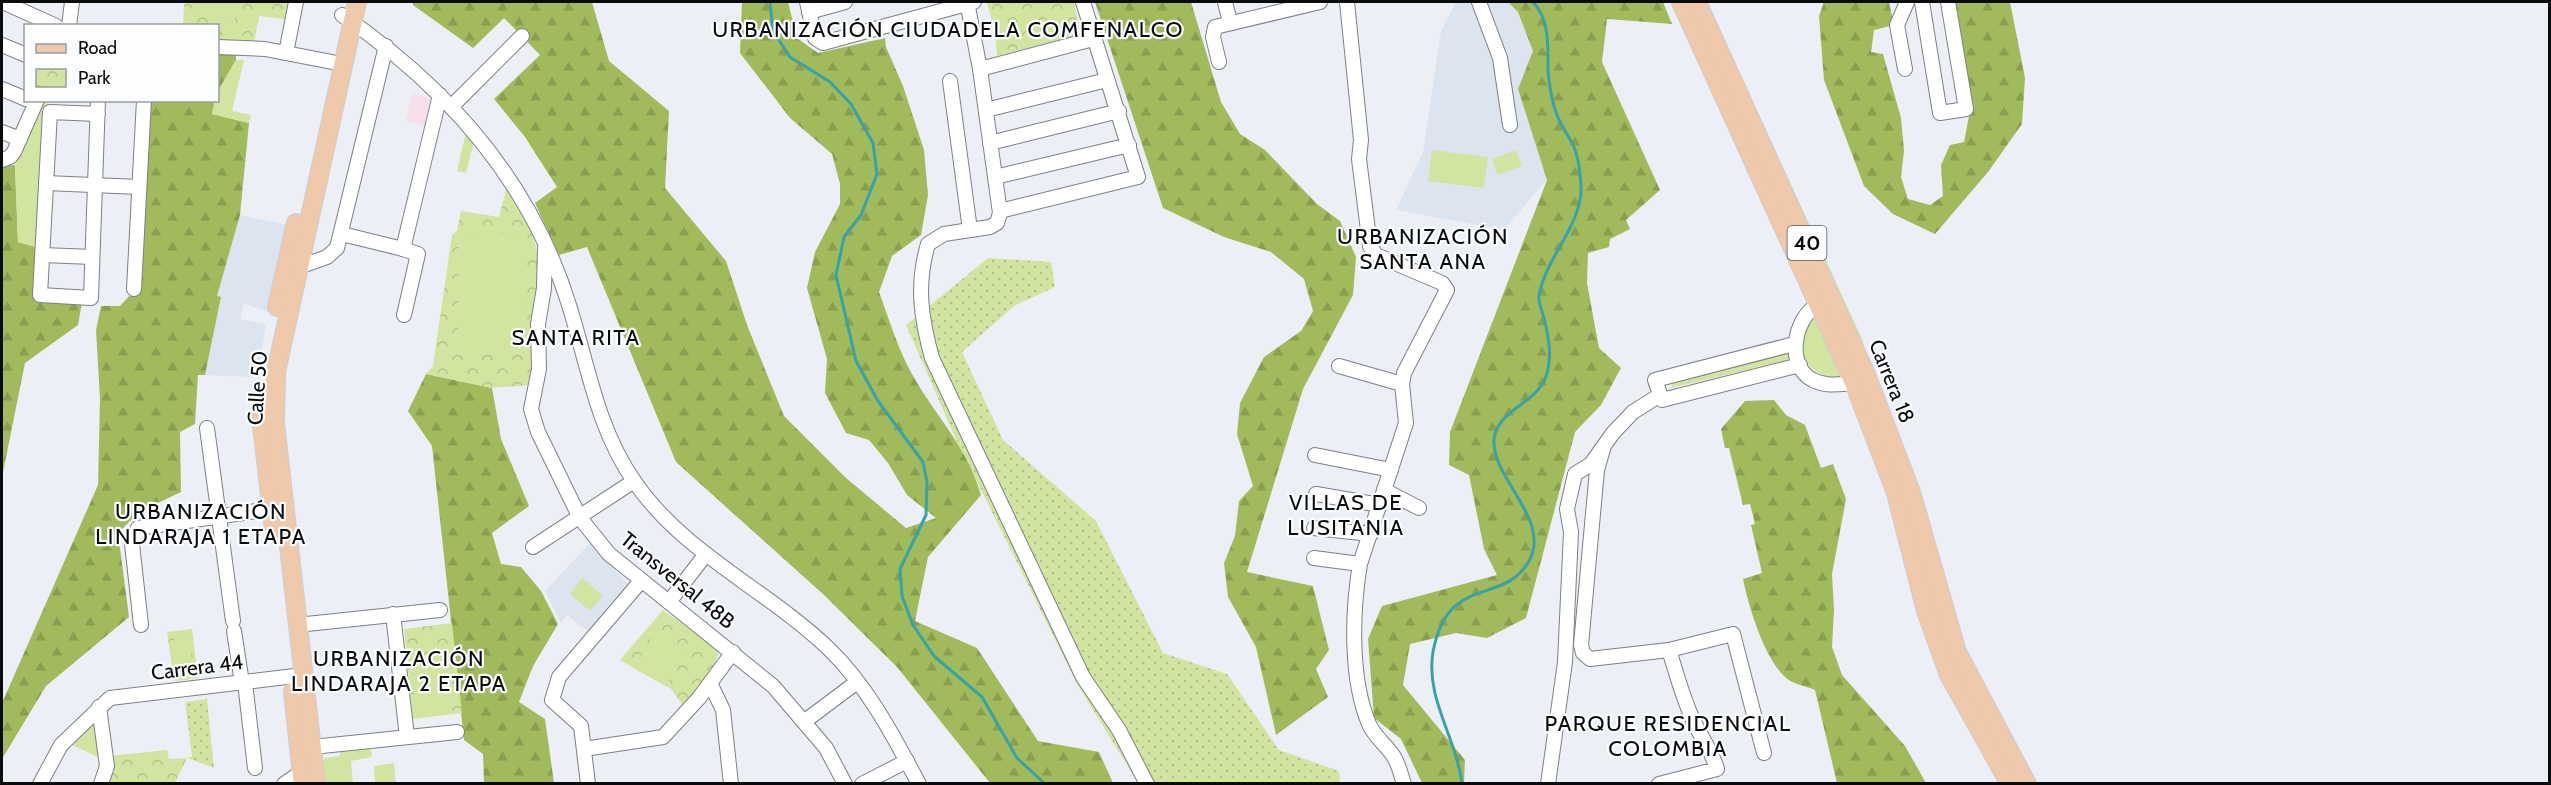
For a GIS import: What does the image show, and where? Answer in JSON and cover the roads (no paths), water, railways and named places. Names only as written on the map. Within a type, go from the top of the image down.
[{"type":"main road","name":"Calle 50","points":[[305,779],[312,747],[297,676],[271,509],[262,426],[264,372],[332,62],[346,13],[357,2]]},
{"type":"main road","name":"Carrera 18","points":[[1681,2],[1854,383],[1896,493],[1926,611],[1949,675],[2010,783]]},
{"type":"main road","name":"Carrera 18","points":[[1696,2],[1867,377],[1911,492],[1957,652],[2027,783]]},
{"type":"main road","name":"Calle 50","points":[[305,779],[297,676],[297,625],[275,423],[276,372],[299,267],[346,13]]},
{"type":"street","points":[[3,2],[52,24]]},
{"type":"street","points":[[69,24],[72,2]]},
{"type":"street","points":[[286,53],[296,2]]},
{"type":"street","points":[[844,2],[808,7],[815,38],[823,43],[970,2],[1000,219],[990,227],[938,236],[928,244],[920,293],[921,316],[932,358],[1083,677],[1119,730],[1147,783]]},
{"type":"street","points":[[1000,211],[1138,177],[1083,2]]},
{"type":"street","points":[[1225,2],[1230,22]]},
{"type":"street","points":[[1219,62],[1212,31],[1215,27],[1320,2]]},
{"type":"street","points":[[1347,2],[1362,140],[1359,159],[1370,246],[1376,255],[1442,283],[1447,290],[1404,373],[1402,384],[1407,417],[1360,564],[1355,622],[1362,697],[1370,726],[1394,757],[1404,783]]},
{"type":"street","points":[[1479,2],[1500,58],[1510,125]]},
{"type":"street","points":[[1905,69],[1898,25],[1907,2]]},
{"type":"street","points":[[1922,2],[1940,113],[1966,109],[1948,2]]},
{"type":"street","points":[[346,13],[452,105],[479,135],[517,188],[544,240],[566,296],[599,413],[611,443],[634,481],[660,515],[706,554],[829,648],[857,682],[919,783]]},
{"type":"street","points":[[452,105],[522,36]]},
{"type":"street","points":[[981,69],[1093,39]]},
{"type":"street","points":[[2,45],[24,54]]},
{"type":"street","points":[[299,267],[327,257],[337,248],[386,46]]},
{"type":"street","points":[[219,47],[286,53],[332,62]]},
{"type":"street","points":[[986,110],[1107,80]]},
{"type":"street","points":[[950,81],[970,230]]},
{"type":"street","points":[[2,89],[24,98]]},
{"type":"street","points":[[403,249],[440,95]]},
{"type":"street","points":[[2,160],[10,157],[20,139],[31,102]]},
{"type":"street","points":[[134,289],[144,102]]},
{"type":"street","points":[[98,107],[90,298],[40,295],[50,112],[98,107]]},
{"type":"street","points":[[990,143],[1119,111]]},
{"type":"street","points":[[2,132],[20,139]]},
{"type":"street","points":[[995,177],[1129,145]]},
{"type":"street","points":[[46,183],[139,187]]},
{"type":"street","points":[[342,234],[418,254],[404,315]]},
{"type":"street","name":"Transversal 48B","points":[[544,240],[544,288],[538,324],[539,369],[531,409],[538,432],[580,518],[609,554],[773,686],[826,748],[845,783]]},
{"type":"street","points":[[43,255],[92,257]]},
{"type":"street","points":[[1817,305],[1799,324],[1794,344],[1800,365],[1810,379],[1822,384],[1854,383]]},
{"type":"street","points":[[1794,344],[1655,380],[1662,400],[1800,365]]},
{"type":"street","points":[[1339,366],[1402,384]]},
{"type":"street","points":[[1548,783],[1565,663],[1570,532],[1567,509],[1569,493],[1575,474],[1591,464],[1613,433],[1633,412],[1660,395]]},
{"type":"street","points":[[207,428],[233,626],[255,768]]},
{"type":"street","points":[[1603,449],[1597,470],[1581,645],[1583,653],[1590,659],[1669,650],[1733,634],[1764,753]]},
{"type":"street","points":[[1315,455],[1391,470]]},
{"type":"street","points":[[533,547],[634,481]]},
{"type":"street","points":[[1384,490],[1419,508]]},
{"type":"street","points":[[1316,494],[1380,505]]},
{"type":"street","points":[[141,625],[132,544],[138,528],[271,509]]},
{"type":"street","points":[[1314,528],[1371,534]]},
{"type":"street","points":[[669,602],[706,554]]},
{"type":"street","points":[[1314,558],[1360,564]]},
{"type":"street","points":[[588,783],[578,721],[552,700],[559,677],[641,581]]},
{"type":"street","points":[[297,625],[441,610]]},
{"type":"street","points":[[393,614],[407,737]]},
{"type":"street","points":[[1659,783],[1717,769],[1713,753],[1703,739],[1683,696],[1669,650]]},
{"type":"street","points":[[584,749],[663,737],[710,683],[733,652]]},
{"type":"street","name":"Carrera 44","points":[[99,707],[110,698],[297,676]]},
{"type":"street","points":[[805,721],[857,682]]},
{"type":"street","points":[[710,683],[723,710],[731,783]]},
{"type":"street","points":[[40,783],[61,745],[99,707]]},
{"type":"street","points":[[99,707],[107,766],[101,783]]},
{"type":"street","points":[[312,747],[457,732]]},
{"type":"street","points":[[862,783],[907,761]]},
{"type":"street","points":[[284,783],[305,779]]},
{"type":"waterway","points":[[770,2],[773,31],[790,57],[830,82],[851,104],[873,143],[877,174],[861,215],[844,237],[836,275],[856,361],[878,401],[923,462],[927,482],[926,515],[900,569],[902,596],[913,625],[934,656],[982,697],[1017,758],[1045,784]]},
{"type":"waterway","points":[[1462,784],[1459,767],[1433,686],[1433,652],[1440,627],[1451,610],[1463,600],[1505,583],[1518,575],[1529,561],[1534,546],[1533,531],[1528,516],[1497,458],[1494,444],[1495,433],[1506,416],[1532,396],[1545,379],[1549,364],[1549,349],[1539,296],[1547,271],[1576,213],[1581,195],[1576,152],[1555,110],[1552,97],[1545,23],[1533,2]]},
{"type":"district","name":"URBANIZACIÓN CIUDADELA COMFENALCO","points":[[948,29]]},
{"type":"district","name":"URBANIZACIÓN SANTA ANA","points":[[1423,248]]},
{"type":"district","name":"SANTA RITA","points":[[576,337]]},
{"type":"district","name":"VILLAS DE LUSITANIA","points":[[1346,514]]},
{"type":"district","name":"URBANIZACIÓN LINDARAJA 1 ETAPA","points":[[201,524]]},
{"type":"district","name":"URBANIZACIÓN LINDARAJA 2 ETAPA","points":[[399,670]]},
{"type":"district","name":"PARQUE RESIDENCIAL COLOMBIA","points":[[1668,736]]}]
